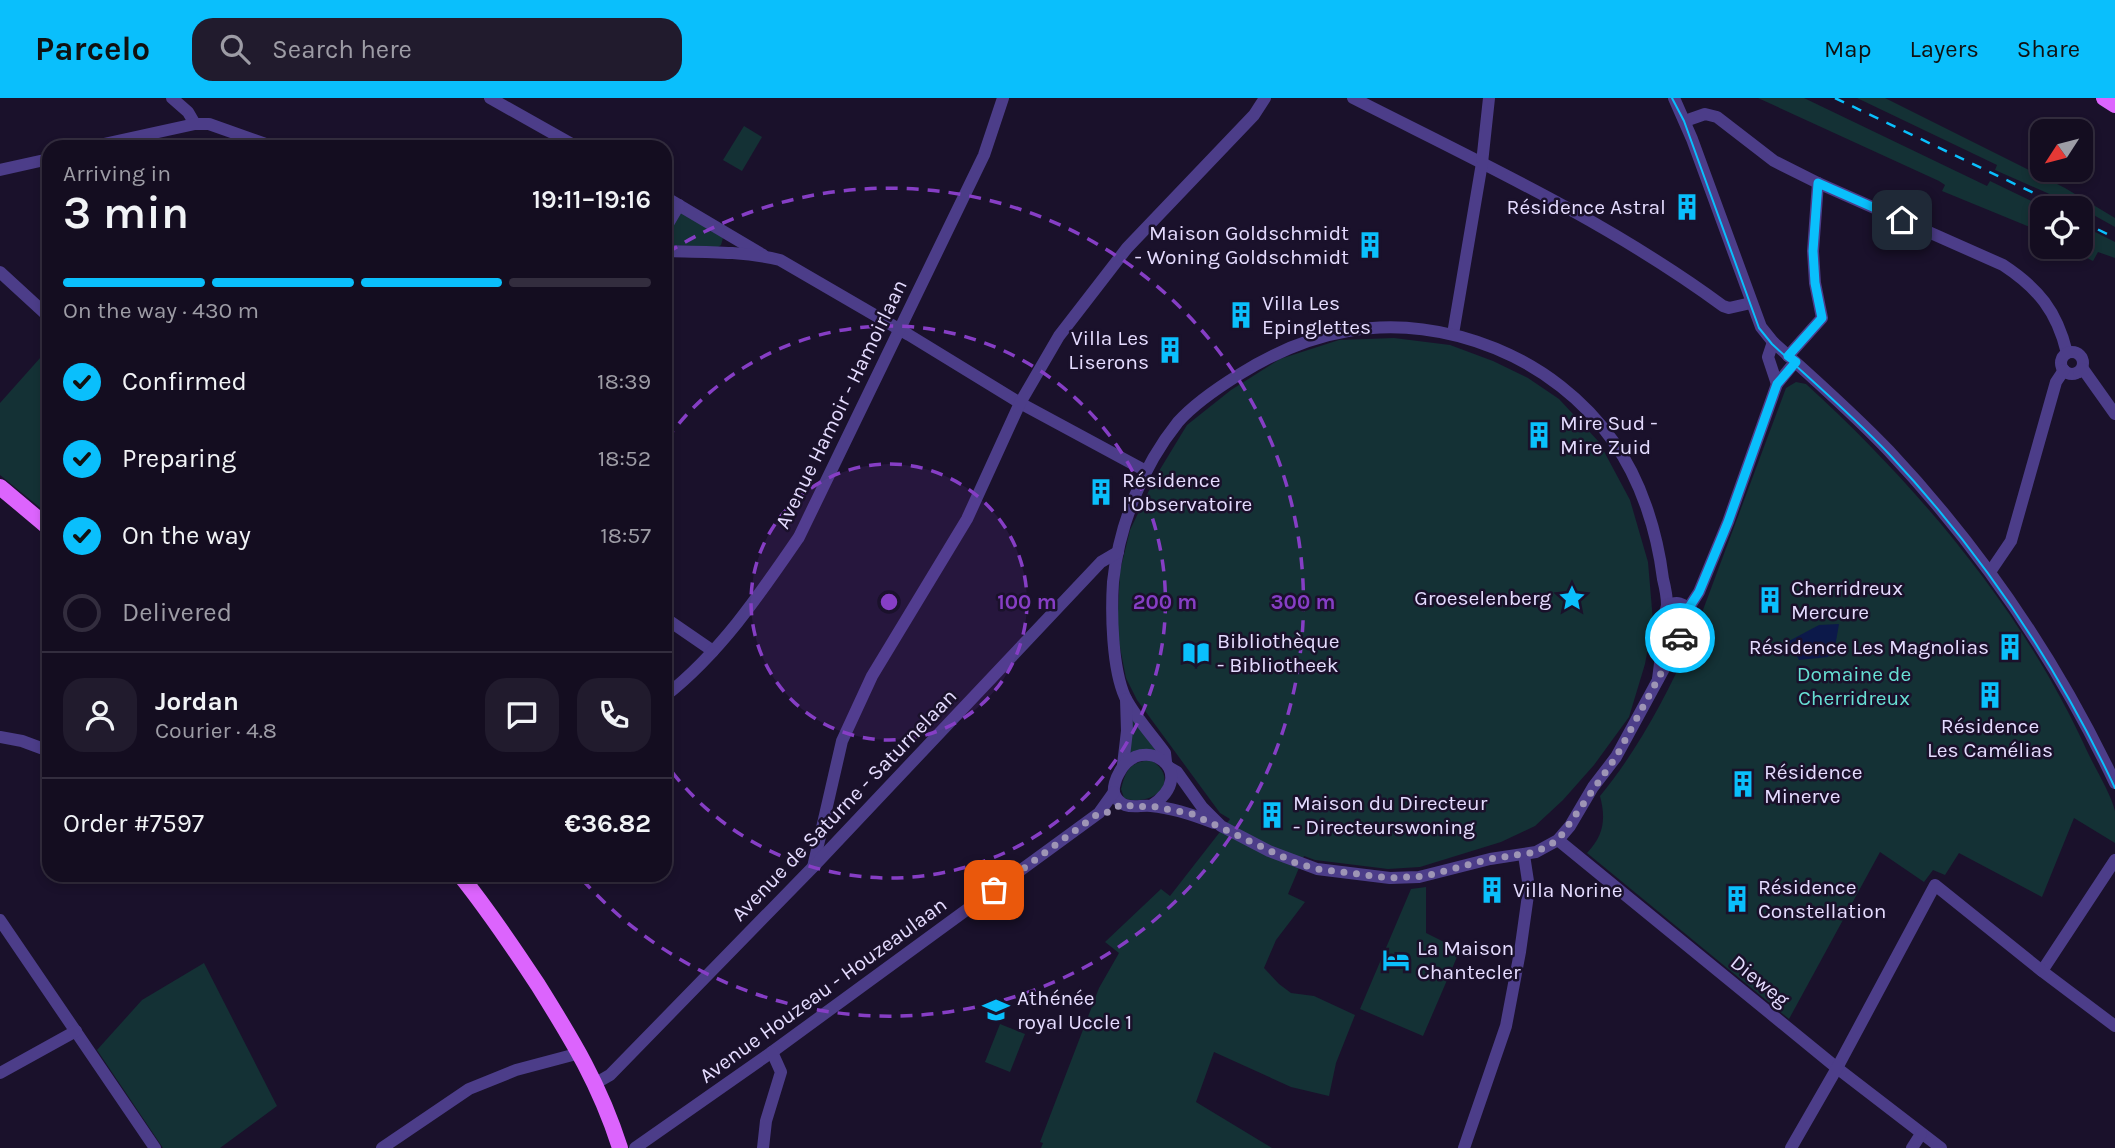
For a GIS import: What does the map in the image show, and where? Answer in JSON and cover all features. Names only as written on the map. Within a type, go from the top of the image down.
[{"type":"main road","points":[[2104,98],[2115,105]]},
{"type":"main road","points":[[0,487],[42,522]]},
{"type":"main road","points":[[465,882],[501,930],[580,1053],[596,1083],[620,1148]]},
{"type":"street","points":[[172,98],[188,112],[195,124]]},
{"type":"street","points":[[490,98],[565,140]]},
{"type":"street","name":"Avenue Hamoir - Hamoirlaan","points":[[672,690],[713,652],[763,590],[799,537],[984,155],[1003,98]]},
{"type":"street","points":[[813,867],[842,741],[872,676],[967,519],[1020,403],[1059,336],[1127,248],[1254,116],[1265,98]]},
{"type":"street","points":[[1353,98],[1482,163],[1653,257],[1723,306],[1729,308],[1751,303]]},
{"type":"street","points":[[1453,334],[1482,163],[1489,98]]},
{"type":"street","points":[[1674,98],[1685,121],[1761,327],[1773,342],[1888,451],[1980,558],[2052,664],[2115,783]]},
{"type":"street","points":[[1685,121],[1704,114],[1717,117],[1774,161],[2015,272],[2038,293],[2053,314],[2067,353]]},
{"type":"street","points":[[122,140],[195,124],[209,124],[254,140]]},
{"type":"street","points":[[0,170],[42,161]]},
{"type":"street","points":[[1688,609],[1699,592],[1728,522],[1777,384],[1822,318],[1815,283],[1813,240],[1818,183]]},
{"type":"street","points":[[672,201],[727,246],[766,257]]},
{"type":"street","points":[[672,217],[679,205]]},
{"type":"street","points":[[672,250],[727,246],[779,260],[1020,403],[1146,471]]},
{"type":"street","points":[[0,272],[42,311]]},
{"type":"street","points":[[1151,806],[1166,791],[1170,779],[1168,765],[1165,753],[1126,698],[1121,685],[1114,639],[1112,601],[1118,552],[1129,512],[1146,471],[1179,421],[1202,400],[1254,366],[1286,350],[1345,331],[1424,330],[1453,334],[1486,344],[1534,369],[1559,386],[1585,409],[1613,440],[1644,500],[1658,551],[1667,606],[1663,617],[1665,625],[1658,679]]},
{"type":"street","points":[[1773,342],[1768,357],[1777,384]]},
{"type":"street","points":[[1990,572],[2011,541],[2056,382],[2064,370],[2062,359],[2067,353],[2075,352],[2081,355],[2084,366],[2079,372]]},
{"type":"street","points":[[2064,370],[2071,374],[2083,369],[2115,414]]},
{"type":"street","points":[[1980,558],[2004,550]]},
{"type":"street","name":"Avenue de Saturne - Saturnelaan","points":[[596,1083],[610,1076],[813,867],[1101,562],[1118,552]]},
{"type":"street","points":[[1126,698],[1127,731],[1123,765],[1117,776],[1114,792],[1122,804],[1151,806],[1192,814],[1296,863],[1317,869],[1390,878],[1426,876],[1490,859],[1536,852],[1558,840],[1616,757],[1691,617],[1688,609],[1679,603],[1667,606]]},
{"type":"street","points":[[672,623],[713,652]]},
{"type":"street","points":[[1665,625],[1675,630],[1685,628]]},
{"type":"street","points":[[0,737],[42,748]]},
{"type":"street","points":[[1123,765],[1146,755],[1168,765],[1177,772],[1202,807],[1220,826]]},
{"type":"street","name":"Avenue Houzeau - Houzeaulaan","points":[[635,1148],[772,1052],[1099,813],[1114,792]]},
{"type":"street","name":"Avenue Houzeau - Houzeaulaan","points":[[1099,813],[1109,812],[1122,804]]},
{"type":"street","name":"Dieweg","points":[[1558,840],[1837,1068],[1941,1148]]},
{"type":"street","points":[[1465,1148],[1506,1026],[1529,888],[1524,855]]},
{"type":"street","points":[[2042,971],[2115,860]]},
{"type":"street","points":[[1791,1148],[1935,885],[2115,1026]]},
{"type":"street","points":[[0,920],[155,1148]]},
{"type":"street","points":[[0,1073],[76,1031]]},
{"type":"street","points":[[763,1148],[766,1121],[781,1072],[772,1052]]},
{"type":"street","points":[[382,1148],[469,1089],[516,1070],[580,1053]]},
{"type":"street","points":[[1912,1148],[1921,1134]]},
{"type":"green space","points":[[1758,98],[1804,98],[1987,186],[1990,181],[2030,200],[2030,227],[1942,191],[1945,185]]},
{"type":"green space","points":[[1857,98],[1885,98],[2030,170],[2030,182],[2053,182],[2078,196],[2054,196],[1995,170],[1997,165]]},
{"type":"green space","points":[[744,126],[762,137],[742,171],[723,160]]},
{"type":"green space","points":[[2093,205],[2115,218],[2115,227],[2093,215]]},
{"type":"green space","points":[[681,211],[723,238],[721,245],[672,245],[672,225]]},
{"type":"green space","points":[[2093,231],[2115,242],[2115,258],[2098,252],[2093,261],[2089,259],[2093,259]]},
{"type":"green space","points":[[1394,338],[1450,345],[1528,378],[1559,399],[1599,442],[1630,500],[1648,562],[1653,621],[1645,664],[1629,717],[1594,765],[1563,800],[1535,826],[1501,842],[1420,867],[1388,869],[1315,860],[1304,856],[1288,894],[1305,902],[1276,940],[1264,968],[1291,993],[1314,996],[1355,1015],[1336,1063],[1329,1096],[1291,1087],[1214,1052],[1196,1102],[1272,1148],[1041,1148],[1043,1143],[1040,1142],[1099,988],[1119,953],[1105,942],[1161,889],[1170,896],[1230,819],[1220,813],[1137,700],[1126,678],[1117,632],[1120,571],[1130,530],[1156,476],[1187,425],[1231,390],[1280,359],[1339,340]]},
{"type":"green space","points":[[42,356],[42,509],[0,475],[0,403]]},
{"type":"green space","name":"Domaine de Cherridreux","points":[[1796,382],[1806,384],[1889,465],[1966,555],[2001,602],[2062,701],[2107,790],[2115,811],[2115,843],[2074,818],[2042,897],[1959,853],[1945,875],[1933,870],[1924,882],[1880,852],[1789,1019],[1587,853],[1597,840],[1602,826],[1600,796],[1639,741],[1691,642],[1786,388]]},
{"type":"green space","points":[[1132,718],[1161,753],[1128,756]]},
{"type":"green space","points":[[1151,760],[1164,776],[1160,791],[1145,799],[1124,798],[1121,789],[1127,772],[1138,763]]},
{"type":"green space","points":[[1426,887],[1426,933],[1460,950],[1423,1036],[1360,1009],[1411,889]]},
{"type":"green space","points":[[204,963],[277,1106],[220,1148],[163,1148],[97,1050],[142,1000]]},
{"type":"green space","points":[[1000,1024],[1025,1034],[1010,1072],[985,1062]]},
{"type":"shaded area","points":[[1839,624],[1835,647],[1828,657],[1799,660],[1789,641],[1819,625]]},
{"type":"tram line","points":[[1672,98],[1684,121],[1759,328],[1772,344],[1889,454],[1986,571],[2043,654],[2115,788]]},
{"type":"railway","points":[[1835,98],[2040,196]]},
{"type":"railway","points":[[2093,227],[2115,238]]},
{"type":"way so far","points":[[994,890],[1099,813],[1109,812],[1122,804],[1151,806],[1192,814],[1296,863],[1351,874],[1390,878],[1419,877],[1490,859],[1536,852],[1558,840],[1570,826],[1642,713],[1680,638]]},
{"type":"place","name":"Résidence Astral","points":[[1687,207]]},
{"type":"place","name":"Maison Goldschmidt - Woning Goldschmidt","points":[[1370,245]]},
{"type":"place","name":"Villa Les Epinglettes","points":[[1241,315]]},
{"type":"place","name":"Villa Les Liserons","points":[[1170,350]]},
{"type":"place","name":"Mire Sud - Mire Zuid","points":[[1539,435]]},
{"type":"place","name":"Résidence l'Observatoire","points":[[1101,492]]},
{"type":"place","name":"Groeselenberg","points":[[1572,598]]},
{"type":"place","name":"Cherridreux Mercure","points":[[1770,600]]},
{"type":"place","name":"Résidence Les Magnolias","points":[[2010,647]]},
{"type":"place","name":"Bibliothèque - Bibliotheek","points":[[1196,653]]},
{"type":"place","name":"Résidence Les Camélias","points":[[1990,695]]},
{"type":"place","name":"Résidence Minerve","points":[[1743,784]]},
{"type":"place","name":"Maison du Directeur - Directeurswoning","points":[[1272,815]]},
{"type":"place","name":"Villa Norine","points":[[1492,890]]},
{"type":"place","name":"Résidence Constellation","points":[[1737,899]]},
{"type":"place","name":"La Maison Chantecler","points":[[1396,960]]},
{"type":"place","name":"Athénée royal Uccle 1","points":[[996,1010]]},
{"type":"route","points":[[1680,638],[1690,621],[1688,609],[1699,592],[1728,522],[1777,384],[1796,362],[1788,356],[1822,318],[1815,283],[1813,251],[1818,183],[1902,220]]}]
